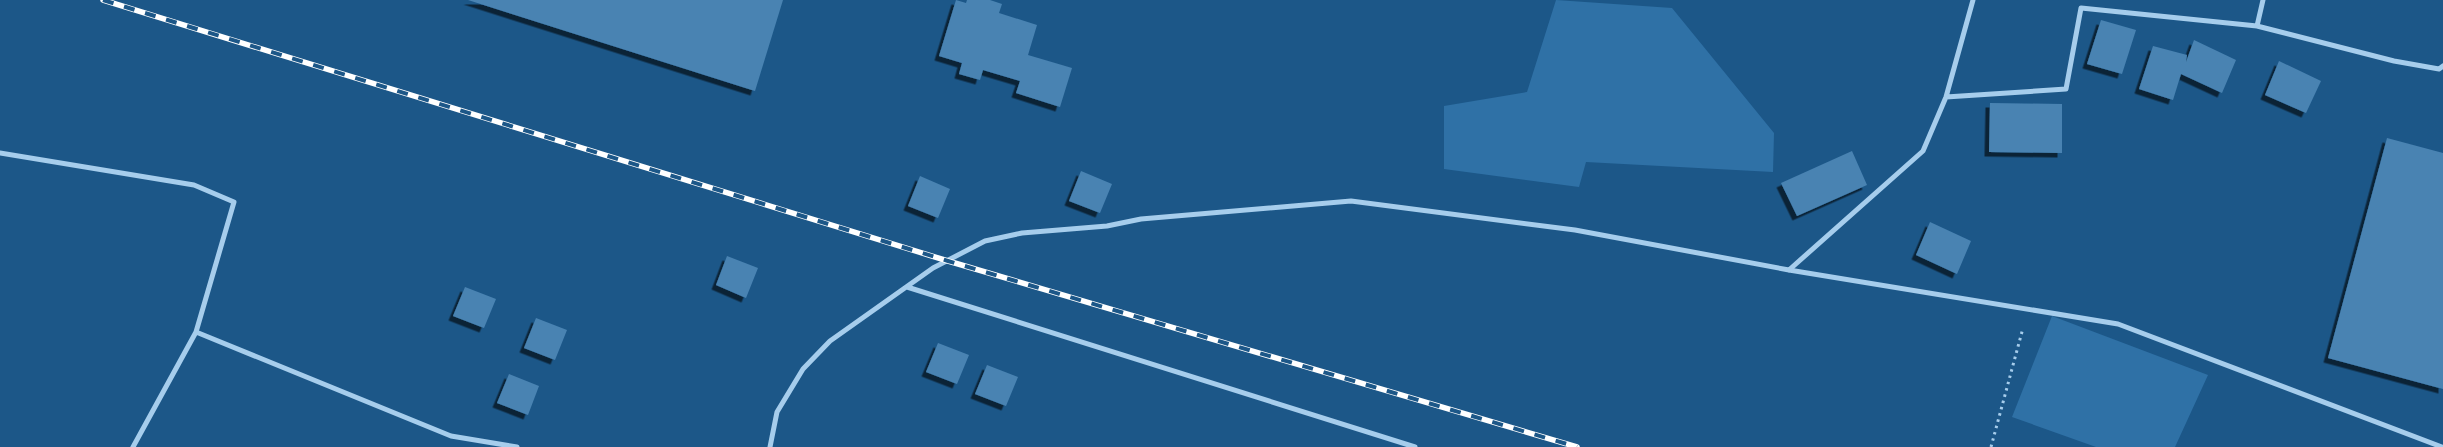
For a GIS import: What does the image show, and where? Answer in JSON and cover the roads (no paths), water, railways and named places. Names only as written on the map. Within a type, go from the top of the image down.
[{"type":"street","points":[[1789,270],[1923,151],[1946,97],[1973,0]]},
{"type":"street","points":[[2257,26],[2263,0]]},
{"type":"street","points":[[1946,97],[2066,88],[2081,8],[2257,26],[2394,61],[2439,69],[2443,66]]},
{"type":"street","points":[[0,153],[194,185],[234,202],[196,332],[133,447]]},
{"type":"street","points":[[770,447],[777,412],[802,369],[830,341],[933,268],[985,241],[1022,233],[1351,201],[1575,230],[1789,270],[2118,324],[2442,447]]},
{"type":"street","points":[[907,287],[1415,447]]},
{"type":"street","points":[[196,332],[451,436],[517,447]]},
{"type":"railway","points":[[103,0],[948,261],[1577,447]]}]
